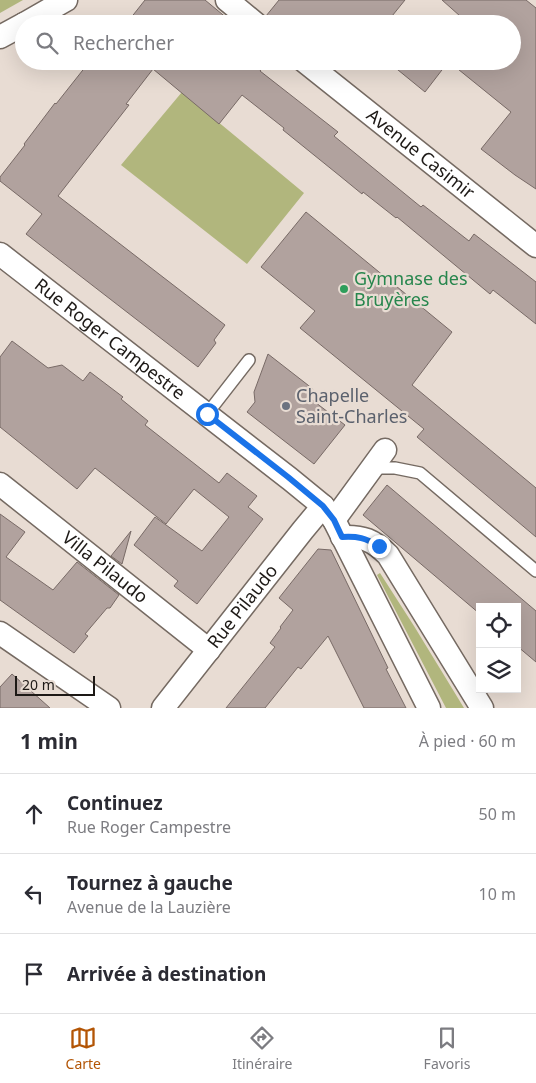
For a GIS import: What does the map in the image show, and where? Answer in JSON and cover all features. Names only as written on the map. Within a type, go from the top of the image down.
[{"type":"street","points":[[40,15],[66,0]]},
{"type":"street","points":[[226,0],[245,15]]},
{"type":"street","points":[[0,37],[15,29]]},
{"type":"street","name":"Avenue Casimir","points":[[315,70],[536,246]]},
{"type":"street","name":"Rue Roger Campestre","points":[[0,254],[288,477],[333,521],[429,708]]},
{"type":"street","name":"Rue Pilaudo","points":[[163,708],[303,530],[333,521],[385,450]]},
{"type":"street","name":"Villa Pilaudo","points":[[0,484],[209,650]]},
{"type":"street","points":[[333,521],[357,536],[379,546],[388,554],[482,708]]},
{"type":"street","points":[[3,641],[109,708]]},
{"type":"lane","points":[[207,414],[249,360]]},
{"type":"lane","points":[[372,468],[395,468],[420,474],[536,571]]},
{"type":"green space","points":[[0,0],[23,0],[0,13]]},
{"type":"green space","points":[[182,92],[304,193],[247,264],[121,165]]},
{"type":"green space","points":[[380,573],[464,708],[446,708],[377,575]]},
{"type":"building","points":[[145,0],[205,0],[223,15],[133,15]]},
{"type":"building","points":[[279,0],[405,0],[393,15],[267,15]]},
{"type":"building","points":[[442,0],[526,0],[536,8],[536,189],[481,149],[511,112],[459,70],[521,70],[521,15],[459,15]]},
{"type":"building","points":[[83,70],[152,70],[126,104],[129,105],[58,196],[225,325],[214,340],[216,343],[198,367],[26,234],[42,214],[0,181],[0,177]]},
{"type":"building","points":[[154,70],[261,70],[338,132],[334,136],[421,207],[423,205],[469,241],[474,234],[536,282],[536,324],[493,290],[490,294],[397,217],[363,192],[362,194],[242,95],[219,124]]},
{"type":"building","points":[[398,70],[442,70],[425,92]]},
{"type":"building","name":"Gymnase des Bruyères","points":[[306,212],[452,332],[412,385],[536,488],[536,537],[417,437],[424,429],[300,328],[315,311],[261,267]]},
{"type":"building","points":[[12,341],[48,368],[62,365],[83,381],[90,372],[123,397],[121,399],[148,421],[145,425],[219,483],[227,473],[257,496],[248,507],[263,519],[197,604],[174,586],[178,581],[134,545],[155,517],[202,551],[229,517],[194,489],[166,524],[95,468],[77,489],[0,427],[0,357]]},
{"type":"building","name":"Chapelle Saint-Charles","points":[[268,354],[313,389],[307,396],[345,425],[314,464],[247,412],[255,402],[254,392]]},
{"type":"building","points":[[387,485],[536,611],[536,662],[521,649],[521,603],[476,603],[476,611],[363,515]]},
{"type":"building","points":[[0,514],[25,532],[6,557],[53,590],[77,562],[119,595],[110,608],[107,608],[85,634],[88,636],[74,653],[0,600]]},
{"type":"building","points":[[131,531],[122,564],[111,556]]},
{"type":"building","points":[[318,549],[331,550],[406,708],[364,708],[328,636],[301,669],[298,667],[265,708],[226,708],[275,647],[270,643],[293,610],[279,598]]},
{"type":"building","points":[[12,674],[50,708],[0,708],[0,687]]},
{"type":"place","name":"Gymnase des Bruyères","points":[[344,289]]},
{"type":"place","name":"Chapelle Saint-Charles","points":[[286,406]]},
{"type":"route","points":[[207,414],[323,506],[334,520],[342,537],[357,536],[379,546]]}]
